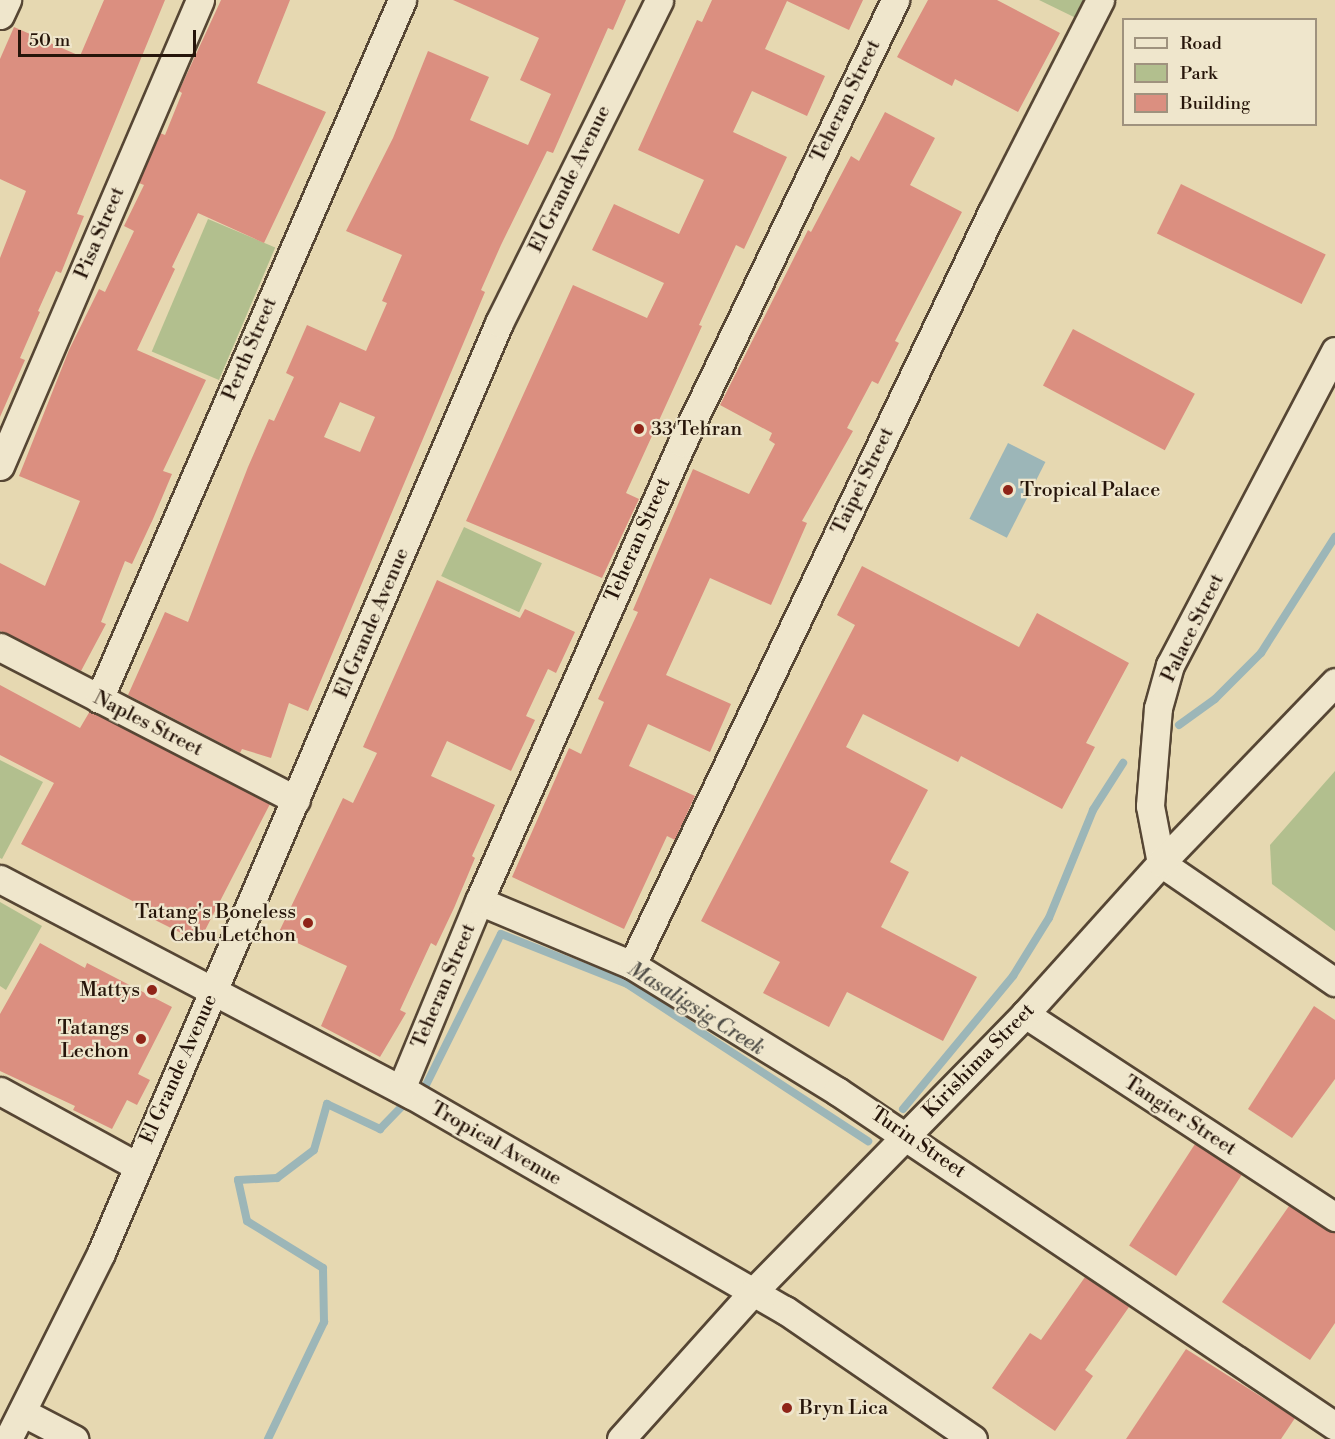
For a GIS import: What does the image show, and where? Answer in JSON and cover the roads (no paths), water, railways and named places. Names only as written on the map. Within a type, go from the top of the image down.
[{"type":"street","points":[[0,15],[7,0]]},
{"type":"street","name":"Pisa Street","points":[[0,466],[200,0]]},
{"type":"street","name":"Perth Street","points":[[99,699],[402,0]]},
{"type":"street","name":"El Grande Avenue","points":[[8,1439],[101,1253],[136,1166],[296,800],[499,323],[659,0]]},
{"type":"street","name":"Teheran Street","points":[[400,1089],[479,900],[681,443],[895,0]]},
{"type":"street","name":"Taipei Street","points":[[632,965],[992,212],[1100,0]]},
{"type":"street","name":"Palace Street","points":[[1161,863],[1150,806],[1150,764],[1158,708],[1170,665],[1335,351]]},
{"type":"street","name":"Naples Street","points":[[0,647],[296,800]]},
{"type":"street","name":"Kirishima Street","points":[[621,1439],[753,1292],[1025,1014],[1161,863],[1335,682]]},
{"type":"street","points":[[1161,863],[1335,982]]},
{"type":"street","name":"Tropical Avenue","points":[[0,879],[400,1089],[753,1292],[973,1439]]},
{"type":"street","name":"Turin Street","points":[[479,900],[632,965],[907,1135],[1335,1426]]},
{"type":"street","name":"Tangier Street","points":[[1025,1014],[1335,1217]]},
{"type":"street","points":[[0,1091],[136,1166]]},
{"type":"street","points":[[22,1412],[74,1439]]},
{"type":"water","name":"Tropical Palace","points":[[1008,443],[1045,462],[1007,538],[969,519]]},
{"type":"waterway","name":"Masaligsig Creek","points":[[1179,725],[1215,699],[1261,653],[1335,537]]},
{"type":"waterway","name":"Masaligsig Creek","points":[[903,1109],[1013,976],[1049,918],[1093,810],[1123,763]]},
{"type":"waterway","name":"Masaligsig Creek","points":[[418,1093],[423,1091],[501,934],[627,984],[868,1141]]},
{"type":"waterway","points":[[268,1439],[324,1322],[323,1268],[247,1221],[238,1180],[277,1178],[314,1150],[327,1104],[380,1129],[408,1100]]},
{"type":"place","name":"33 Tehran","points":[[639,429]]},
{"type":"place","name":"Tropical Palace","points":[[1008,490]]},
{"type":"place","name":"Tatang's Boneless Cebu Letchon","points":[[308,923]]},
{"type":"place","name":"Mattys","points":[[152,990]]},
{"type":"place","name":"Tatangs Lechon","points":[[141,1039]]},
{"type":"place","name":"Bryn Lica","points":[[787,1408]]}]
